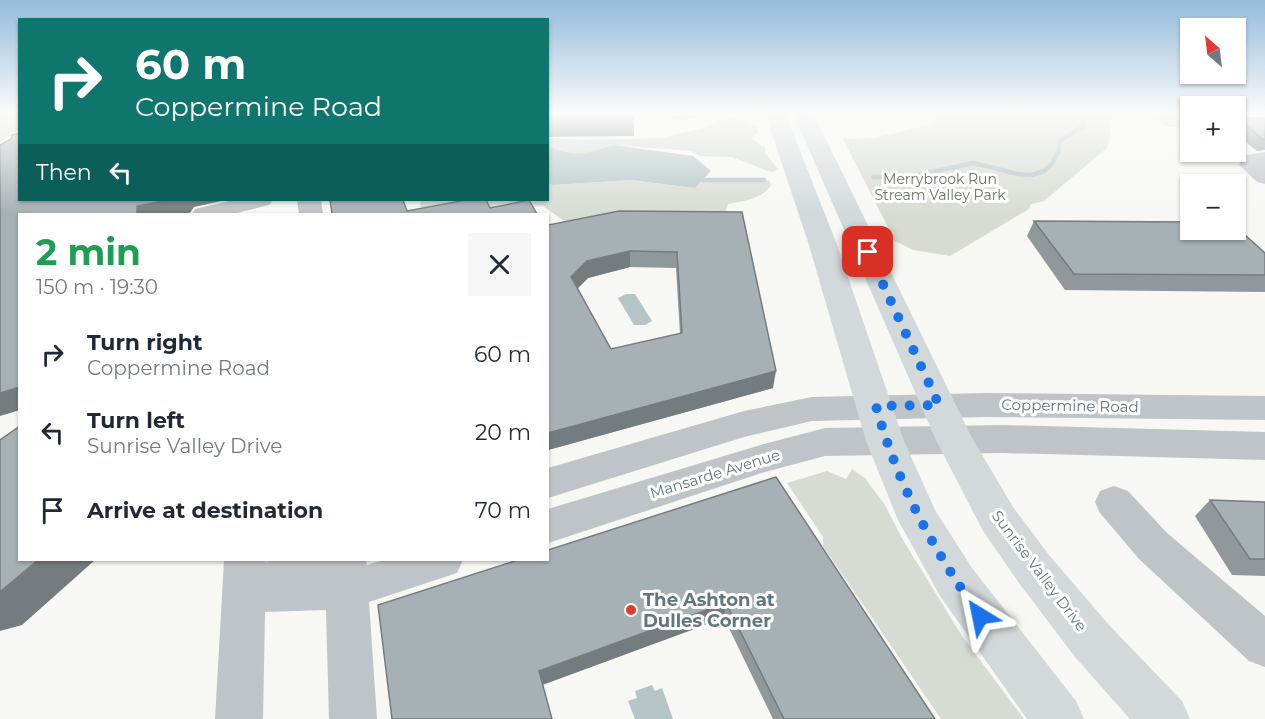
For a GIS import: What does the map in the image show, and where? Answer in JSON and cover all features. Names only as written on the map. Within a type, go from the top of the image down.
[{"type":"main road","points":[[787,147],[822,242],[881,424],[919,520],[956,582],[1058,719]]},
{"type":"main road","name":"Sunrise Valley Drive","points":[[819,147],[947,422],[998,519],[1034,569],[1092,641],[1164,719]]},
{"type":"street","points":[[1265,159],[1254,160],[1250,165],[1265,177]]},
{"type":"street","points":[[209,213],[256,203]]},
{"type":"street","name":"Coppermine Road","points":[[881,424],[1265,408]]},
{"type":"street","points":[[549,483],[744,424],[812,409],[881,424]]},
{"type":"street","name":"Coppermine Road","points":[[947,422],[1265,446]]},
{"type":"street","name":"Mansarde Avenue","points":[[549,526],[881,424]]},
{"type":"street","points":[[1114,502],[1153,546],[1246,614],[1265,645]]},
{"type":"street","points":[[244,576],[307,561]]},
{"type":"street","points":[[244,576],[347,575],[436,561]]},
{"type":"street","points":[[347,575],[353,719]]},
{"type":"street","points":[[239,719],[244,576]]},
{"type":"green space","points":[[549,147],[609,147],[593,152],[570,155]]},
{"type":"green space","points":[[634,147],[763,147],[765,153],[778,169],[773,172],[732,157],[700,156],[690,151]]},
{"type":"green space","name":"Merrybrook Run Stream Valley Park","points":[[847,147],[1107,147],[1044,201],[1031,204],[1029,209],[950,256],[913,250],[895,241]]},
{"type":"green space","points":[[631,180],[695,188],[703,180],[769,180],[771,185],[758,196],[728,204],[726,211],[704,215],[570,225],[543,206],[520,207],[499,212],[474,204],[427,211],[420,206],[421,201],[549,201],[549,183]]},
{"type":"green space","points":[[852,469],[865,478],[885,505],[903,540],[962,636],[1024,719],[941,719],[823,546],[823,537],[787,483],[827,471],[846,479]]},
{"type":"shaded area","points":[[549,147],[574,153],[595,151],[609,147],[625,147],[693,156],[711,171],[695,188],[631,180],[549,183]]},
{"type":"shaded area","points":[[626,294],[635,294],[652,321],[645,325],[634,325],[618,298]]},
{"type":"shaded area","points":[[652,685],[655,691],[662,688],[673,719],[635,719],[628,701],[637,698],[635,691]]},
{"type":"building","points":[[0,147],[18,147],[18,201],[163,201],[137,206],[137,213],[18,213],[18,388],[0,393]]},
{"type":"building","points":[[330,201],[403,201],[407,211],[461,201],[486,201],[490,208],[530,201],[536,213],[332,213]]},
{"type":"building","points":[[619,211],[742,212],[776,371],[549,433],[549,225]],"holes":[[[630,251],[677,252],[682,333],[611,349],[571,277],[587,261]]]},
{"type":"building","points":[[1034,221],[1180,222],[1180,240],[1246,240],[1246,236],[1265,253],[1265,275],[1074,274]]},
{"type":"building","points":[[18,427],[18,561],[37,561],[0,592],[0,440]]},
{"type":"building","name":"The Ashton at Dulles Corner","points":[[776,477],[935,719],[784,719],[726,603],[539,671],[552,719],[392,719],[378,605],[515,561],[549,561],[549,550]]},
{"type":"building","points":[[1210,500],[1265,502],[1265,559],[1250,559]]},
{"type":"waterway","points":[[873,177],[917,175],[974,163],[1018,174],[1032,175],[1044,171],[1052,164],[1059,147]]},
{"type":"waterway","points":[[703,180],[764,180]]},
{"type":"place","name":"The Ashton at Dulles Corner","points":[[631,610]]},
{"type":"route","points":[[868,252],[939,405],[876,406],[885,441],[919,520],[956,582],[980,616]]}]
